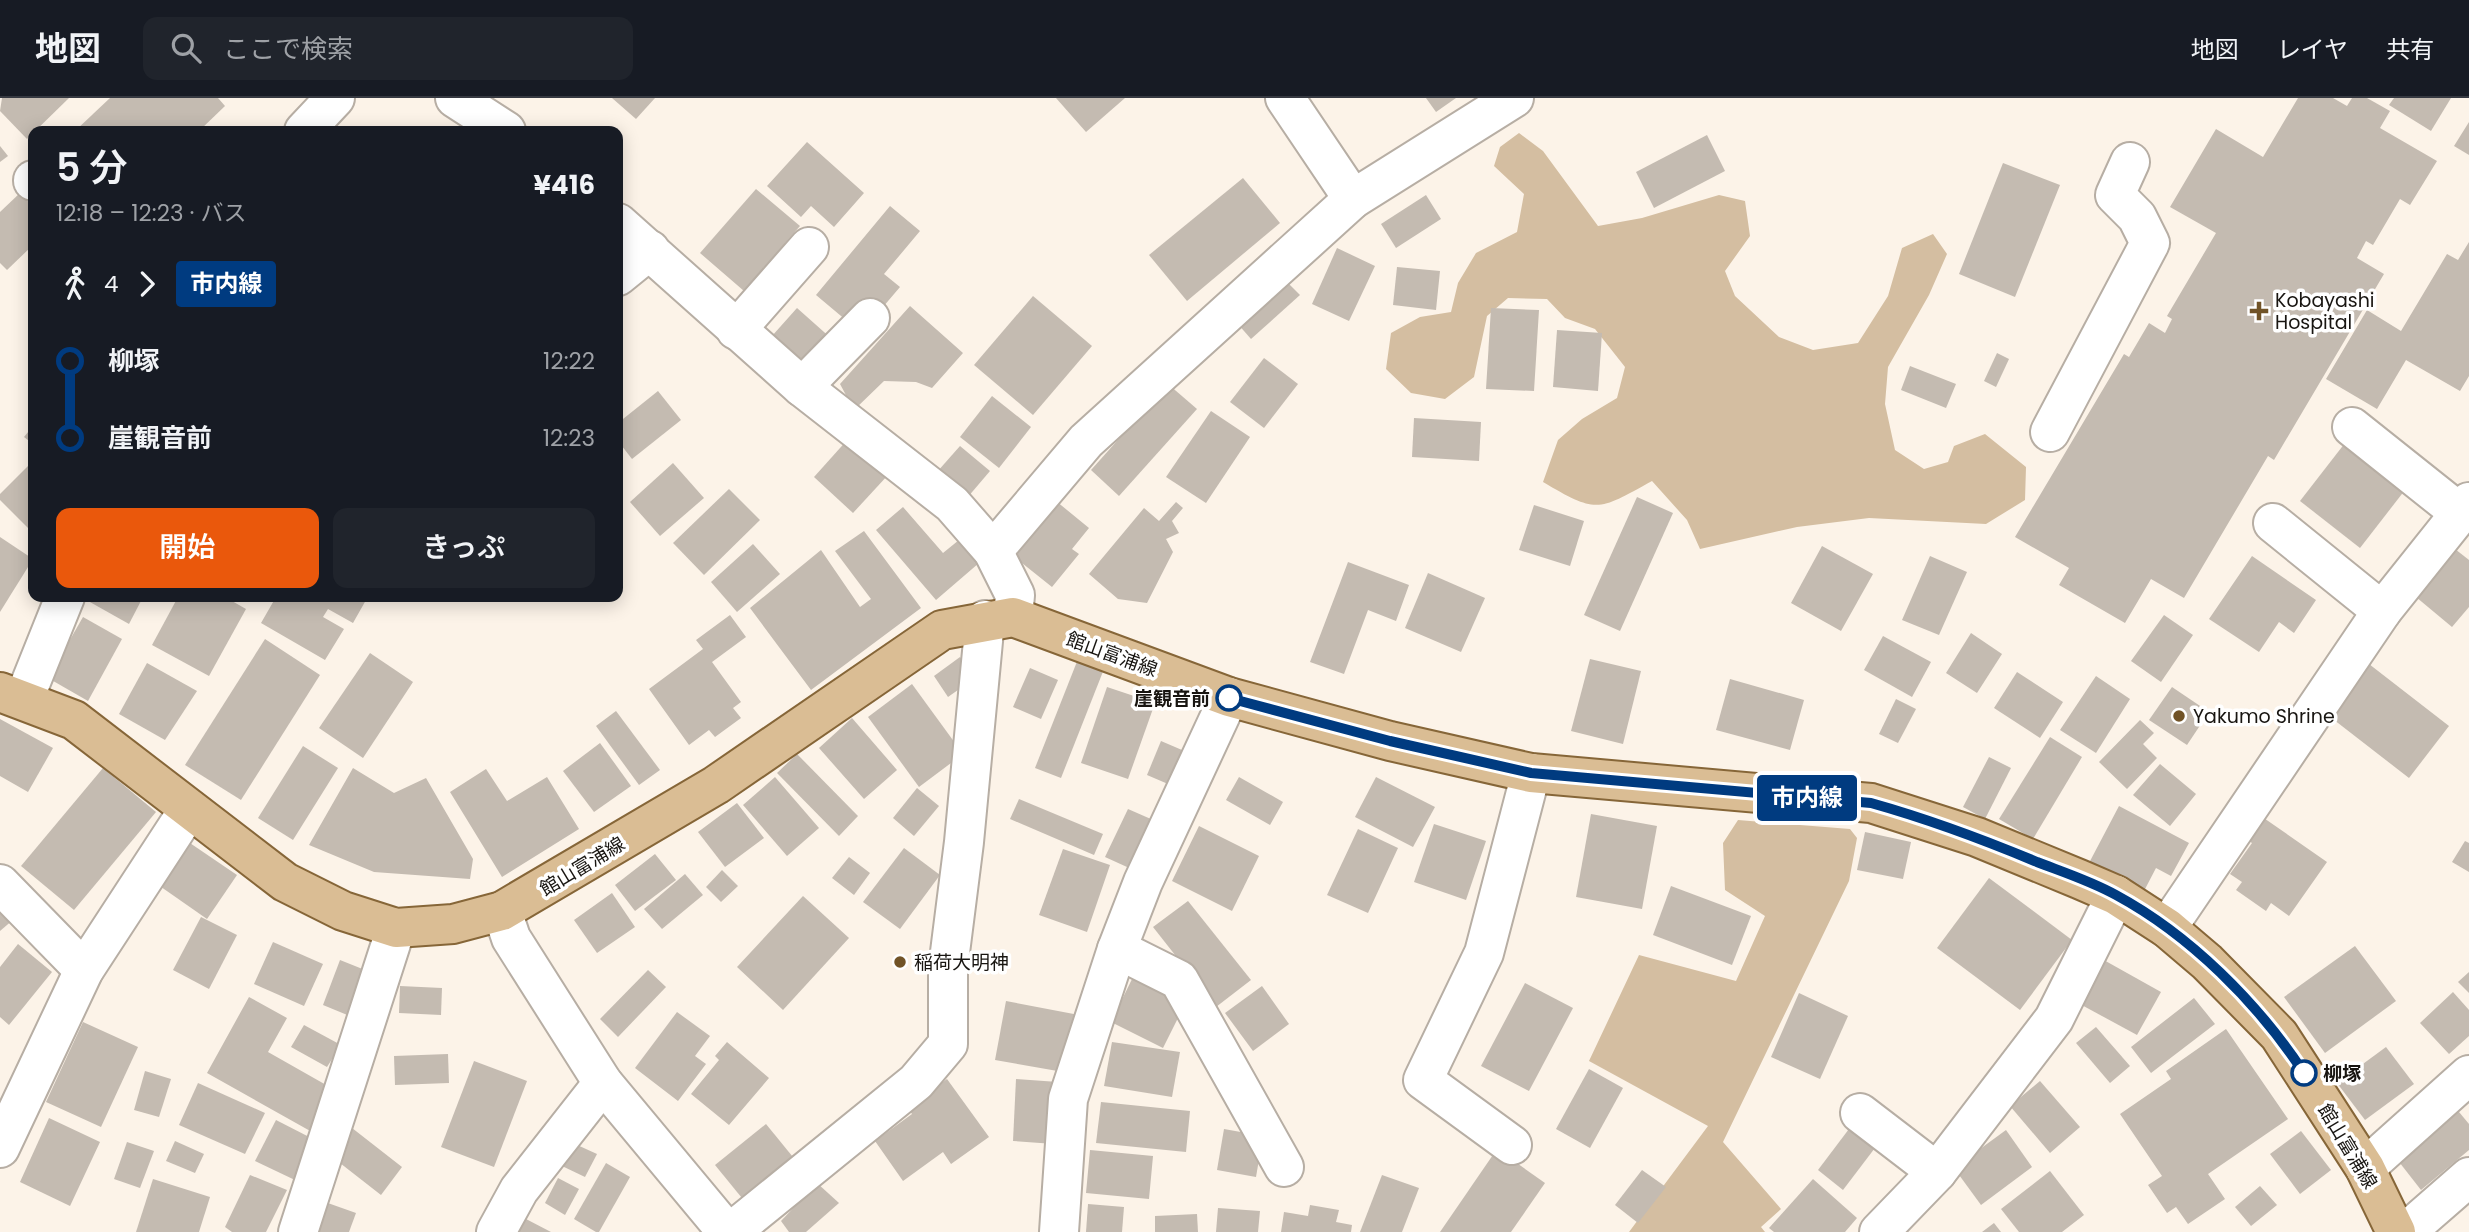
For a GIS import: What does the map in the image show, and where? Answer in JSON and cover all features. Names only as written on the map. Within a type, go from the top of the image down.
[{"type":"main road","name":"館山富浦線","points":[[12,695],[74,720],[285,882],[343,911],[396,928],[453,924],[502,911],[716,785],[942,630],[999,619],[1229,698],[1390,741],[1531,773],[1871,803],[1977,837],[2116,895],[2167,928],[2207,961],[2279,1035],[2365,1168],[2396,1232]]},
{"type":"street","points":[[309,126],[335,98]]},
{"type":"street","points":[[454,98],[498,126]]},
{"type":"street","points":[[1284,98],[1353,199]]},
{"type":"street","points":[[993,551],[1086,441],[1353,199],[1514,98]]},
{"type":"street","points":[[2050,432],[2150,243],[2137,217],[2115,195],[2130,162]]},
{"type":"street","points":[[502,911],[511,939],[603,1083],[729,1232],[916,1082],[948,1044],[948,968],[964,842],[999,619],[1015,595],[993,551],[952,504],[802,387],[623,227]]},
{"type":"street","points":[[736,330],[809,247]]},
{"type":"street","points":[[623,272],[650,250]]},
{"type":"street","points":[[802,387],[870,318]]},
{"type":"street","points":[[2167,928],[2382,611],[2464,508],[2352,427]]},
{"type":"street","points":[[2273,523],[2382,611]]},
{"type":"street","points":[[12,695],[62,602]]},
{"type":"street","points":[[1059,1232],[1068,1099],[1117,949],[1143,882],[1229,698]]},
{"type":"street","points":[[1512,1145],[1423,1080],[1484,953],[1531,773]]},
{"type":"street","points":[[0,1148],[84,970],[190,809]]},
{"type":"street","points":[[0,884],[84,970]]},
{"type":"street","points":[[1880,1232],[1937,1172],[2054,1019],[2116,895]]},
{"type":"street","points":[[298,1232],[396,928]]},
{"type":"street","points":[[1117,949],[1179,979],[1284,1167]]},
{"type":"street","points":[[2365,1168],[2469,1075]]},
{"type":"street","points":[[496,1232],[519,1190],[603,1083]]},
{"type":"street","points":[[1860,1113],[1937,1172]]},
{"type":"street","points":[[2406,1232],[2469,1177]]},
{"type":"shaded area","points":[[1519,133],[1543,151],[1598,226],[1642,218],[1719,195],[1745,201],[1750,236],[1725,271],[1735,296],[1779,337],[1813,350],[1858,343],[1888,296],[1902,248],[1933,234],[1947,254],[1929,295],[1888,367],[1885,404],[1895,450],[1924,469],[1948,462],[1954,446],[1985,434],[2026,467],[2025,500],[1986,524],[1869,518],[1797,527],[1700,549],[1687,520],[1652,481],[1608,503],[1597,505],[1575,500],[1543,482],[1558,440],[1582,419],[1617,398],[1625,367],[1595,329],[1565,318],[1547,299],[1508,298],[1487,316],[1474,377],[1445,399],[1411,393],[1386,369],[1391,333],[1420,317],[1451,312],[1458,283],[1476,253],[1517,232],[1524,194],[1494,166],[1500,147]]},
{"type":"shaded area","points":[[1738,820],[1850,829],[1857,838],[1849,881],[1723,1142],[1781,1209],[1761,1227],[1765,1232],[1629,1232],[1708,1126],[1589,1061],[1639,955],[1736,981],[1765,916],[1725,890],[1723,843]]},
{"type":"building","points":[[2,98],[69,98],[40,126],[28,126],[27,139],[0,111]]},
{"type":"building","points":[[110,98],[218,98],[225,106],[204,126],[80,126]]},
{"type":"building","points":[[612,98],[655,98],[636,119]]},
{"type":"building","points":[[1056,98],[1125,98],[1086,132]]},
{"type":"building","points":[[1426,98],[1456,98],[1436,112]]},
{"type":"building","points":[[2298,98],[2333,98],[2347,106],[2352,98],[2367,98],[2390,111],[2380,128],[2437,161],[2410,205],[2400,199],[2373,245],[2366,241],[2357,258],[2384,274],[2274,460],[2268,456],[2184,598],[2151,579],[2125,623],[2059,585],[2069,568],[2015,537],[2124,354],[2129,357],[2149,323],[2165,333],[2172,319],[2167,316],[2216,233],[2170,207],[2216,129],[2263,157]]},
{"type":"building","points":[[2394,98],[2451,98],[2431,131],[2389,105]]},
{"type":"building","points":[[2469,122],[2469,155],[2454,146]]},
{"type":"building","points":[[1707,135],[1725,171],[1654,208],[1636,172]]},
{"type":"building","points":[[807,142],[864,193],[834,227],[811,206],[801,217],[767,186]]},
{"type":"building","points":[[0,146],[8,156],[0,162]]},
{"type":"building","points":[[2003,163],[2060,185],[2015,297],[1959,274]]},
{"type":"building","points":[[1243,178],[1280,223],[1187,301],[1149,255]]},
{"type":"building","points":[[756,189],[800,226],[785,243],[790,248],[770,272],[764,267],[744,291],[700,253]]},
{"type":"building","points":[[20,193],[28,202],[28,250],[7,270],[0,263],[0,212]]},
{"type":"building","points":[[1426,195],[1441,219],[1396,248],[1381,224]]},
{"type":"building","points":[[890,206],[920,231],[884,274],[900,287],[877,314],[847,321],[816,295]]},
{"type":"building","points":[[2469,242],[2469,376],[2460,391],[2406,360],[2377,409],[2326,379],[2367,310],[2401,331],[2447,254],[2458,260]]},
{"type":"building","points":[[1337,248],[1375,266],[1349,321],[1312,304]]},
{"type":"building","points":[[1397,267],[1440,271],[1436,310],[1393,305]]},
{"type":"building","points":[[1285,280],[1300,295],[1251,339],[1237,323]]},
{"type":"building","points":[[1033,296],[1092,346],[1033,415],[974,365]]},
{"type":"building","points":[[910,306],[963,353],[932,388],[916,382],[884,381],[854,410],[840,384]]},
{"type":"building","points":[[797,308],[833,340],[807,368],[772,336]]},
{"type":"building","points":[[1491,308],[1539,310],[1534,391],[1486,389]]},
{"type":"building","points":[[1557,330],[1602,333],[1598,391],[1553,387]]},
{"type":"building","points":[[1997,353],[2009,359],[1996,387],[1984,381]]},
{"type":"building","points":[[1264,358],[1298,384],[1264,428],[1230,402]]},
{"type":"building","points":[[1910,366],[1956,384],[1946,408],[1901,390]]},
{"type":"building","points":[[1168,384],[1197,409],[1119,496],[1091,470]]},
{"type":"building","points":[[658,391],[681,420],[632,459],[623,447],[623,419]]},
{"type":"building","points":[[992,396],[1031,427],[999,468],[960,437]]},
{"type":"building","points":[[1211,411],[1250,437],[1206,503],[1166,477]]},
{"type":"building","points":[[1414,418],[1481,422],[1479,461],[1412,457]]},
{"type":"building","points":[[849,438],[888,475],[853,513],[814,477]]},
{"type":"building","points":[[2345,443],[2405,490],[2360,548],[2300,501]]},
{"type":"building","points":[[960,446],[990,471],[967,498],[937,472]]},
{"type":"building","points":[[673,463],[704,498],[660,536],[630,502]]},
{"type":"building","points":[[28,466],[28,528],[0,500],[0,494]]},
{"type":"building","points":[[729,489],[760,520],[704,575],[673,543]]},
{"type":"building","points":[[1637,497],[1673,513],[1620,631],[1584,615]]},
{"type":"building","points":[[1056,501],[1089,528],[1072,549],[1079,554],[1052,587],[1012,555]]},
{"type":"building","points":[[1176,502],[1183,508],[1172,521],[1179,533],[1166,539],[1173,552],[1147,603],[1118,599],[1089,574],[1144,508],[1159,521]]},
{"type":"building","points":[[1534,505],[1584,521],[1570,566],[1519,550]]},
{"type":"building","points":[[903,507],[943,553],[959,540],[979,563],[936,600],[876,530]]},
{"type":"building","points":[[864,531],[921,608],[811,690],[750,608],[821,550],[860,607],[871,599],[835,551]]},
{"type":"building","points":[[0,537],[28,556],[28,567],[0,612]]},
{"type":"building","points":[[753,544],[780,574],[737,612],[711,582]]},
{"type":"building","points":[[1822,546],[1873,574],[1841,631],[1791,603]]},
{"type":"building","points":[[2455,549],[2469,560],[2469,607],[2452,627],[2416,597]]},
{"type":"building","points":[[1930,556],[1967,572],[1939,635],[1902,620]]},
{"type":"building","points":[[2252,556],[2316,600],[2294,633],[2279,622],[2259,652],[2209,619]]},
{"type":"building","points":[[1348,562],[1409,585],[1396,621],[1368,610],[1344,674],[1310,662]]},
{"type":"building","points":[[1428,573],[1485,598],[1461,652],[1405,628]]},
{"type":"building","points":[[90,602],[140,602],[129,624]]},
{"type":"building","points":[[175,602],[234,602],[246,609],[209,676],[152,645]]},
{"type":"building","points":[[273,602],[365,602],[353,623],[328,609],[323,617],[344,629],[325,660],[261,623]]},
{"type":"building","points":[[730,615],[746,637],[712,662],[741,702],[733,708],[741,718],[715,737],[709,730],[689,745],[649,689],[703,649],[696,640]]},
{"type":"building","points":[[2164,615],[2193,635],[2161,682],[2131,661]]},
{"type":"building","points":[[83,617],[122,639],[88,701],[48,678]]},
{"type":"building","points":[[1971,633],[2002,654],[1977,693],[1946,673]]},
{"type":"building","points":[[1883,636],[1931,662],[1912,697],[1864,670]]},
{"type":"building","points":[[265,639],[320,675],[241,800],[185,765]]},
{"type":"building","points":[[370,653],[413,682],[363,758],[319,728]]},
{"type":"building","points":[[960,657],[975,678],[948,697],[934,676]]},
{"type":"building","points":[[1078,659],[1104,669],[1061,778],[1035,768]]},
{"type":"building","points":[[1590,659],[1641,671],[1623,744],[1571,731]]},
{"type":"building","points":[[147,663],[197,691],[165,740],[119,714]]},
{"type":"building","points":[[2369,664],[2449,726],[2409,778],[2329,716]]},
{"type":"building","points":[[1030,668],[1058,680],[1041,719],[1013,707]]},
{"type":"building","points":[[2017,672],[2063,702],[2040,738],[1994,708]]},
{"type":"building","points":[[2096,676],[2130,699],[2096,753],[2060,730]]},
{"type":"building","points":[[1730,679],[1804,700],[1790,750],[1716,730]]},
{"type":"building","points":[[912,684],[963,754],[919,787],[868,717]]},
{"type":"building","points":[[1107,687],[1155,703],[1128,779],[1081,763]]},
{"type":"building","name":"Yakumo Shrine","points":[[2172,687],[2209,712],[2187,745],[2149,720]]},
{"type":"building","points":[[1896,699],[1916,709],[1898,743],[1879,734]]},
{"type":"building","points":[[616,711],[660,770],[639,785],[596,726]]},
{"type":"building","points":[[852,718],[897,770],[864,799],[819,748]]},
{"type":"building","points":[[0,719],[53,748],[28,792],[0,776]]},
{"type":"building","points":[[2140,720],[2154,733],[2143,744],[2157,758],[2127,789],[2099,762]]},
{"type":"building","points":[[2050,737],[2082,757],[2033,839],[1999,819]]},
{"type":"building","points":[[1161,741],[1189,753],[1175,787],[1147,775]]},
{"type":"building","points":[[600,743],[631,786],[594,812],[563,771]]},
{"type":"building","points":[[303,746],[338,768],[293,840],[258,818]]},
{"type":"building","points":[[797,754],[858,816],[839,836],[777,773]]},
{"type":"building","points":[[1989,757],[2011,768],[1985,819],[1963,807]]},
{"type":"building","points":[[2160,764],[2196,794],[2170,826],[2133,795]]},
{"type":"building","points":[[103,768],[156,812],[74,910],[21,866]]},
{"type":"building","points":[[353,768],[394,793],[426,778],[473,859],[470,879],[374,872],[309,845]]},
{"type":"building","points":[[486,769],[507,801],[547,777],[579,829],[502,877],[450,792]]},
{"type":"building","points":[[775,777],[819,828],[787,856],[743,805]]},
{"type":"building","points":[[1239,777],[1283,802],[1270,825],[1226,800]]},
{"type":"building","points":[[1376,777],[1435,807],[1413,847],[1355,817]]},
{"type":"building","points":[[917,788],[939,806],[914,836],[893,818]]},
{"type":"building","points":[[1019,799],[1103,834],[1094,855],[1010,819]]},
{"type":"building","points":[[737,803],[764,838],[725,867],[698,832]]},
{"type":"building","points":[[2119,806],[2189,843],[2171,876],[2156,868],[2144,891],[2089,863]]},
{"type":"building","points":[[1128,809],[1160,823],[1138,872],[1105,857]]},
{"type":"building","points":[[1591,814],[1657,826],[1642,909],[1576,897]]},
{"type":"building","points":[[2258,814],[2327,862],[2289,916],[2271,903],[2266,911],[2236,890],[2242,882],[2230,874],[2252,843],[2242,836]]},
{"type":"building","points":[[1434,824],[1486,841],[1466,900],[1414,882]]},
{"type":"building","points":[[1199,826],[1259,856],[1232,911],[1172,881]]},
{"type":"building","points":[[1358,829],[1398,848],[1368,913],[1327,895]]},
{"type":"building","points":[[1865,832],[1911,842],[1903,879],[1857,870]]},
{"type":"building","points":[[184,839],[237,875],[207,919],[154,882]]},
{"type":"building","points":[[2465,841],[2469,843],[2469,872],[2452,862]]},
{"type":"building","points":[[904,848],[940,875],[900,929],[863,902]]},
{"type":"building","points":[[1063,849],[1110,865],[1087,932],[1039,915]]},
{"type":"building","points":[[655,854],[676,880],[635,911],[615,885]]},
{"type":"building","points":[[849,857],[870,873],[854,895],[832,878]]},
{"type":"building","points":[[722,870],[738,886],[721,902],[706,887]]},
{"type":"building","points":[[685,874],[703,895],[662,929],[644,909]]},
{"type":"building","points":[[1989,878],[2072,940],[2020,1010],[1937,948]]},
{"type":"building","points":[[1671,886],[1751,916],[1732,965],[1653,935]]},
{"type":"building","points":[[0,889],[21,913],[0,931]]},
{"type":"building","points":[[612,893],[635,927],[597,953],[574,920]]},
{"type":"building","points":[[803,896],[849,938],[783,1010],[737,967]]},
{"type":"building","points":[[1188,901],[1251,980],[1216,1007],[1153,927]]},
{"type":"building","points":[[201,917],[237,935],[209,989],[173,970]]},
{"type":"building","points":[[273,942],[323,964],[304,1006],[254,984]]},
{"type":"building","points":[[18,944],[52,972],[9,1025],[0,1017],[0,967]]},
{"type":"building","points":[[2355,946],[2396,1001],[2325,1053],[2284,997]]},
{"type":"building","points":[[2102,959],[2161,992],[2137,1035],[2078,1003]]},
{"type":"building","points":[[340,960],[375,974],[357,1019],[323,1005]]},
{"type":"building","points":[[648,970],[666,987],[618,1037],[600,1019]]},
{"type":"building","points":[[2469,972],[2469,993],[2458,982]]},
{"type":"building","points":[[1134,975],[1187,1000],[1163,1048],[1111,1022]]},
{"type":"building","points":[[1525,983],[1573,1008],[1529,1091],[1481,1066]]},
{"type":"building","points":[[400,986],[442,988],[441,1015],[399,1013]]},
{"type":"building","points":[[1262,986],[1289,1024],[1253,1051],[1225,1013]]},
{"type":"building","points":[[2453,992],[2469,1010],[2469,1036],[2449,1054],[2420,1023]]},
{"type":"building","points":[[1799,993],[1848,1016],[1820,1079],[1771,1057]]},
{"type":"building","points":[[249,997],[287,1018],[268,1052],[335,1090],[312,1132],[207,1073]]},
{"type":"building","points":[[2194,998],[2215,1024],[2151,1073],[2131,1047]]},
{"type":"building","points":[[1006,1001],[1079,1015],[1069,1073],[995,1060]]},
{"type":"building","points":[[677,1012],[710,1036],[695,1056],[706,1064],[678,1101],[635,1068]]},
{"type":"building","points":[[83,1022],[138,1047],[101,1127],[46,1102]]},
{"type":"building","points":[[304,1025],[341,1045],[327,1067],[291,1047]]},
{"type":"building","points":[[2096,1027],[2130,1066],[2110,1083],[2076,1043]]},
{"type":"building","points":[[2226,1029],[2288,1119],[2208,1174],[2225,1199],[2188,1224],[2176,1207],[2167,1213],[2148,1185],[2162,1176],[2120,1114],[2171,1079],[2166,1071]]},
{"type":"building","points":[[727,1042],[769,1078],[729,1125],[691,1094],[719,1060],[715,1056]]},
{"type":"building","points":[[1112,1042],[1180,1052],[1172,1097],[1104,1086]]},
{"type":"building","points":[[2386,1047],[2414,1084],[2365,1120],[2337,1083]]},
{"type":"building","points":[[448,1054],[449,1083],[395,1085],[394,1056]]},
{"type":"building","points":[[474,1061],[527,1081],[494,1167],[441,1147]]},
{"type":"building","points":[[1589,1069],[1623,1088],[1590,1148],[1556,1129]]},
{"type":"building","points":[[145,1071],[171,1079],[159,1117],[134,1110]]},
{"type":"building","points":[[947,1079],[989,1137],[951,1164],[943,1152],[903,1181],[875,1141],[912,1114],[908,1108]]},
{"type":"building","points":[[1016,1079],[1058,1082],[1054,1144],[1013,1141]]},
{"type":"building","points":[[2040,1081],[2080,1127],[2050,1153],[2010,1106]]},
{"type":"building","points":[[198,1083],[265,1113],[245,1154],[179,1125]]},
{"type":"building","points":[[2449,1100],[2469,1124],[2469,1150],[2421,1190],[2389,1149]]},
{"type":"building","points":[[1101,1102],[1190,1111],[1186,1152],[1096,1143]]},
{"type":"building","points":[[49,1118],[100,1142],[70,1206],[20,1182]]},
{"type":"building","points":[[276,1120],[317,1141],[297,1181],[255,1161]]},
{"type":"building","points":[[1855,1121],[1881,1140],[1843,1190],[1818,1170]]},
{"type":"building","points":[[766,1124],[797,1162],[746,1203],[715,1165]]},
{"type":"building","points":[[352,1128],[402,1167],[381,1195],[331,1156]]},
{"type":"building","points":[[1224,1129],[1263,1136],[1256,1177],[1217,1170]]},
{"type":"building","points":[[2006,1130],[2032,1167],[1981,1205],[1954,1168]]},
{"type":"building","points":[[2301,1131],[2331,1170],[2300,1194],[2270,1154]]},
{"type":"building","points":[[175,1141],[204,1154],[195,1173],[166,1161]]},
{"type":"building","points":[[127,1142],[154,1151],[140,1188],[114,1179]]},
{"type":"building","points":[[575,1144],[597,1154],[585,1177],[562,1166]]},
{"type":"building","points":[[1497,1149],[1545,1183],[1511,1232],[1440,1232]]},
{"type":"building","points":[[1090,1150],[1153,1156],[1149,1199],[1086,1193]]},
{"type":"building","points":[[606,1163],[630,1177],[599,1232],[596,1232],[574,1219]]},
{"type":"building","points":[[1642,1170],[1666,1187],[1638,1223],[1615,1205]]},
{"type":"building","points":[[2050,1171],[2084,1215],[2062,1232],[2019,1232],[2001,1209]]},
{"type":"building","points":[[250,1175],[287,1190],[266,1232],[232,1232],[225,1227]]},
{"type":"building","points":[[1382,1175],[1419,1188],[1402,1232],[1360,1232]]},
{"type":"building","points":[[558,1178],[579,1189],[565,1215],[545,1203]]},
{"type":"building","points":[[153,1179],[210,1197],[199,1232],[136,1232]]},
{"type":"building","points":[[1813,1179],[1857,1218],[1845,1232],[1774,1232],[1769,1228]]},
{"type":"building","points":[[817,1183],[839,1203],[806,1232],[789,1232],[781,1221]]},
{"type":"building","points":[[2260,1186],[2277,1205],[2251,1226],[2235,1207]]},
{"type":"building","points":[[325,1202],[356,1213],[349,1232],[314,1232]]},
{"type":"building","points":[[1088,1204],[1124,1207],[1122,1232],[1086,1232]]},
{"type":"building","points":[[1310,1205],[1339,1210],[1336,1222],[1352,1225],[1351,1232],[1281,1232],[1284,1212],[1308,1216]]},
{"type":"building","points":[[1218,1208],[1260,1211],[1258,1232],[1216,1232]]},
{"type":"building","points":[[1197,1214],[1198,1232],[1155,1232],[1155,1216]]},
{"type":"building","points":[[526,1219],[551,1232],[519,1232]]},
{"type":"building","points":[[1994,1223],[2001,1232],[1982,1232]]},
{"type":"bus line","name":"市内線","points":[[1229,698],[1390,741],[1531,773],[1653,786],[1871,803],[1921,817],[1977,837],[2116,895],[2167,928],[2207,961],[2279,1035],[2304,1073]]},
{"type":"place","name":"Kobayashi Hospital","points":[[2259,311]]},
{"type":"place","name":"崖観音前","points":[[1229,698]]},
{"type":"place","name":"Yakumo Shrine","points":[[2179,716]]},
{"type":"place","name":"稲荷大明神","points":[[900,962]]},
{"type":"place","name":"柳塚","points":[[2304,1073]]}]
